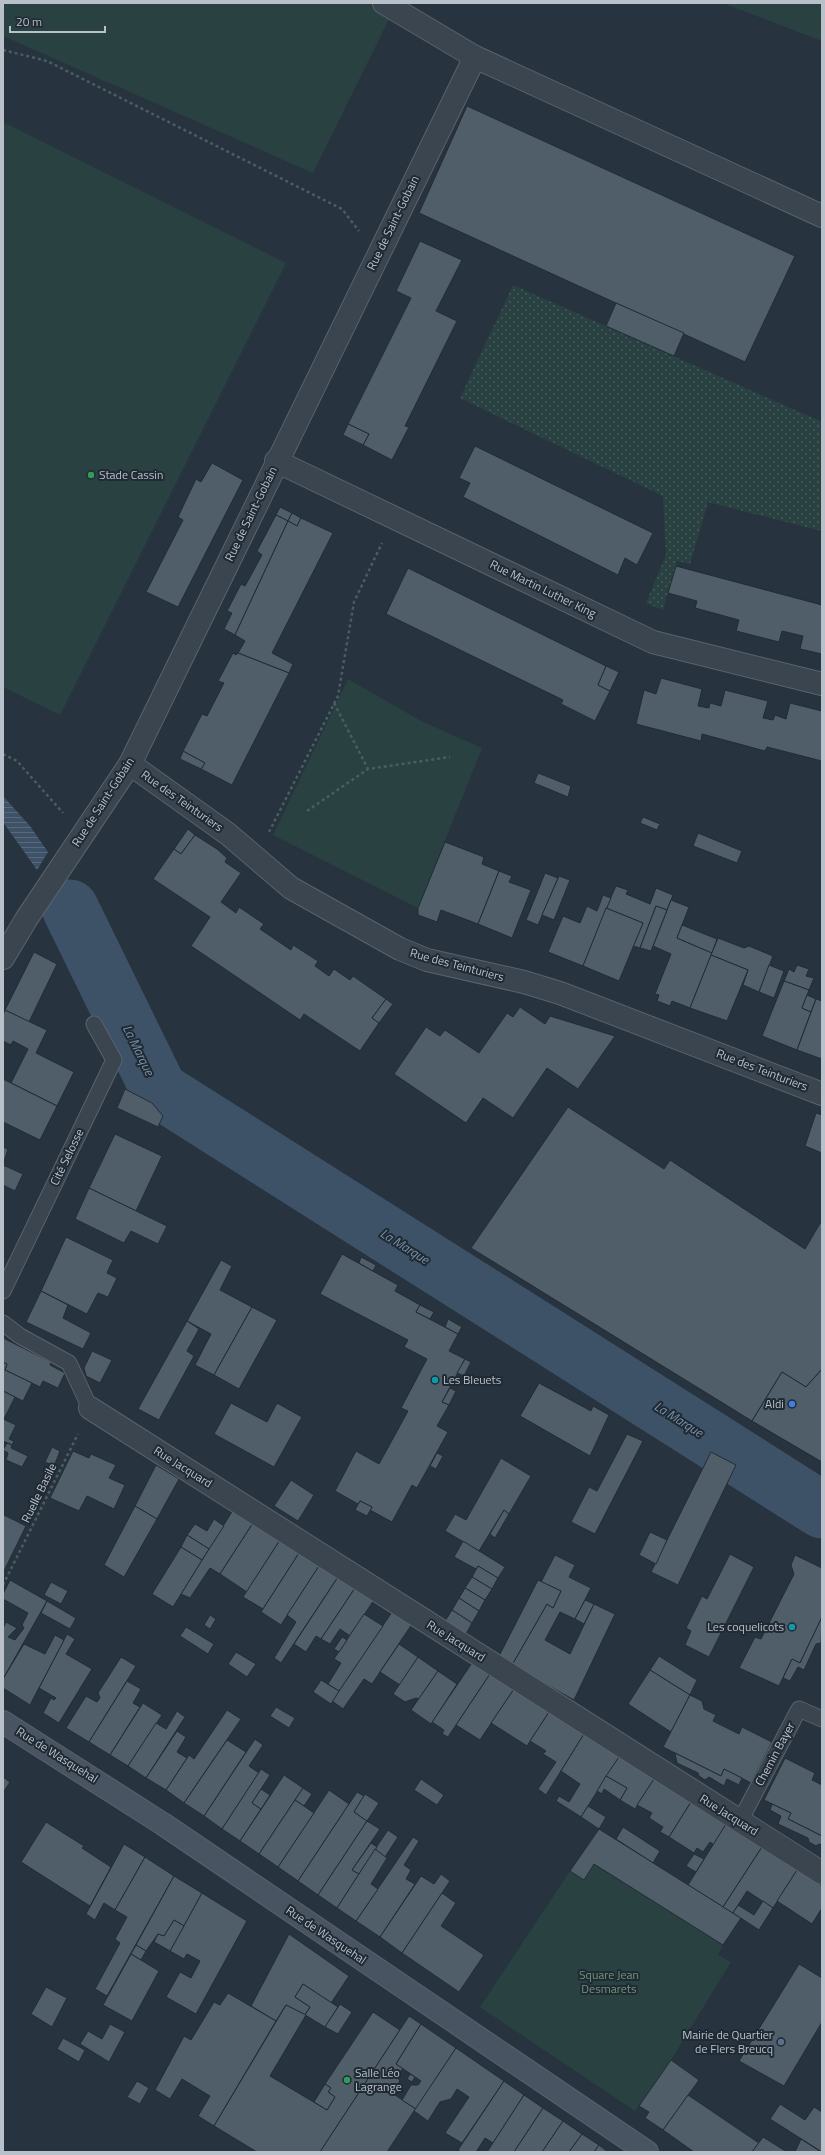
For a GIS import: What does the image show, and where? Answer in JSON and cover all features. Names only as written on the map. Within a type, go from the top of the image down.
[{"type":"street","points":[[384,3],[475,57],[822,216]]},
{"type":"street","name":"Rue de Saint-Gobain","points":[[3,958],[82,834],[130,764],[276,461],[475,57]]},
{"type":"street","name":"Rue Martin Luther King","points":[[276,461],[653,642],[822,684]]},
{"type":"street","name":"Rue des Teinturiers","points":[[130,764],[228,834],[291,888],[400,949],[428,960],[524,982],[560,993],[822,1094]]},
{"type":"street","name":"Rue Jacquard","points":[[90,1408],[822,1873]]},
{"type":"street","name":"Rue de Wasquehal","points":[[3,1722],[137,1807],[647,2152]]},
{"type":"lane","name":"Cité Selosse","points":[[3,1291],[114,1060],[94,1024]]},
{"type":"lane","points":[[3,1323],[20,1336],[69,1363],[90,1408]]},
{"type":"lane","name":"Chemin Bayer","points":[[740,1821],[799,1709],[822,1719]]},
{"type":"path","points":[[3,50],[47,61],[342,209],[357,227],[374,262]]},
{"type":"path","points":[[256,859],[334,703],[341,681],[354,602],[394,518]]},
{"type":"path","points":[[334,703],[368,769]]},
{"type":"path","points":[[3,754],[17,761],[82,834]]},
{"type":"path","points":[[307,811],[368,769],[450,757]]},
{"type":"path","name":"Ruelle Basile","points":[[3,1586],[90,1408]]},
{"type":"green space","points":[[3,3],[397,3],[313,173],[3,36]]},
{"type":"green space","points":[[723,3],[822,3],[822,41]]},
{"type":"green space","name":"Stade Cassin","points":[[3,122],[286,263],[60,715],[3,687]]},
{"type":"green space","points":[[513,285],[822,422],[822,531],[708,502],[690,564],[677,561],[663,610],[646,603],[666,555],[663,496],[460,398]]},
{"type":"green space","points":[[348,679],[423,722],[482,748],[418,908],[273,835]]},
{"type":"green space","name":"Square Jean Desmarets","points":[[594,1864],[723,1945],[718,1955],[731,1962],[671,2060],[635,2111],[480,2007],[570,1871],[584,1879]]},
{"type":"water","points":[[3,796],[30,826],[48,852],[37,870],[3,822]]},
{"type":"building","points":[[467,106],[795,256],[745,362],[419,213]]},
{"type":"building","points":[[420,241],[462,260],[436,311],[457,321],[405,426],[409,427],[392,460],[363,445],[369,434],[348,424],[411,298],[396,291]]},
{"type":"building","points":[[616,303],[684,333],[674,356],[606,326]]},
{"type":"building","points":[[348,424],[369,434],[363,445],[343,435]]},
{"type":"building","points":[[475,446],[653,533],[637,565],[625,558],[618,575],[463,497],[470,483],[459,478]]},
{"type":"building","points":[[212,463],[243,480],[178,607],[146,592],[183,520],[178,517],[196,479],[201,482]]},
{"type":"building","points":[[280,507],[292,513],[288,521],[276,515]]},
{"type":"building","points":[[292,513],[301,518],[297,526],[288,521]]},
{"type":"building","points":[[276,515],[288,521],[235,635],[224,629],[232,613],[227,611],[241,584],[245,586],[262,555],[257,551]]},
{"type":"building","points":[[301,518],[333,533],[272,653],[293,664],[289,673],[238,653],[245,641],[235,635],[288,521],[297,526]]},
{"type":"building","points":[[676,566],[822,605],[822,654],[800,649],[803,636],[782,631],[779,642],[736,631],[739,620],[695,608],[697,601],[668,593]]},
{"type":"building","points":[[408,568],[606,666],[598,685],[610,691],[595,721],[561,704],[563,700],[386,614]]},
{"type":"building","points":[[233,653],[236,655],[238,653],[289,673],[232,785],[201,769],[205,763],[183,751],[202,714],[207,716],[224,683],[218,681]]},
{"type":"building","points":[[606,666],[619,672],[610,691],[598,685]]},
{"type":"building","points":[[661,678],[702,689],[698,706],[709,708],[710,703],[721,706],[725,690],[768,701],[763,718],[773,720],[775,715],[786,719],[790,703],[822,711],[822,761],[767,747],[765,751],[702,734],[701,741],[636,724],[644,690],[656,694]]},
{"type":"building","points":[[183,751],[205,763],[201,769],[180,759]]},
{"type":"building","points":[[538,773],[571,786],[568,797],[534,783]]},
{"type":"building","points":[[643,817],[660,824],[657,830],[640,823]]},
{"type":"building","points":[[188,829],[195,835],[181,854],[174,849]]},
{"type":"building","points":[[698,833],[742,851],[737,863],[693,846]]},
{"type":"building","points":[[195,835],[217,849],[227,858],[225,862],[241,873],[221,902],[236,913],[239,907],[264,924],[260,929],[291,950],[293,945],[318,961],[315,966],[329,976],[334,969],[350,980],[353,976],[386,999],[372,1018],[379,1023],[360,1051],[304,1014],[300,1020],[191,946],[210,917],[153,879],[174,849],[181,854]]},
{"type":"building","points":[[445,842],[484,857],[482,864],[499,871],[478,924],[441,910],[437,922],[418,915],[418,908]]},
{"type":"building","points":[[499,871],[512,876],[509,882],[531,890],[512,938],[478,924]]},
{"type":"building","points":[[545,873],[558,878],[538,925],[526,920]]},
{"type":"building","points":[[559,876],[570,880],[554,920],[542,915]]},
{"type":"building","points":[[616,886],[628,890],[626,894],[650,904],[656,888],[673,895],[667,910],[656,906],[640,948],[633,946],[643,923],[606,908]]},
{"type":"building","points":[[603,895],[611,898],[583,966],[548,952],[563,916],[580,923],[587,906],[597,911]]},
{"type":"building","points":[[671,900],[689,907],[677,938],[712,953],[690,1008],[672,1001],[670,1006],[657,1001],[659,995],[655,994],[671,954],[653,946]]},
{"type":"building","points":[[656,906],[667,910],[651,951],[640,948]]},
{"type":"building","points":[[606,908],[643,923],[619,981],[583,966]]},
{"type":"building","points":[[682,925],[717,939],[712,953],[677,938]]},
{"type":"building","points":[[718,938],[744,948],[749,946],[773,956],[759,992],[743,985],[748,970],[711,955]]},
{"type":"building","points":[[34,952],[57,964],[29,1022],[5,1010]]},
{"type":"building","points":[[711,955],[748,970],[727,1021],[690,1008]]},
{"type":"building","points":[[769,965],[784,971],[774,998],[759,992]]},
{"type":"building","points":[[797,965],[809,969],[806,976],[814,978],[809,990],[784,981],[789,969],[794,972]]},
{"type":"building","points":[[784,981],[809,990],[802,1008],[811,1012],[797,1050],[762,1036]]},
{"type":"building","points":[[807,995],[816,999],[811,1012],[802,1008]]},
{"type":"building","points":[[386,999],[393,1004],[379,1023],[372,1018]]},
{"type":"building","points":[[816,999],[822,1001],[822,1059],[797,1050]]},
{"type":"building","points":[[520,1007],[545,1024],[550,1016],[615,1036],[578,1089],[547,1068],[513,1118],[483,1098],[466,1123],[394,1074],[426,1027],[440,1036],[445,1030],[479,1053],[507,1013],[513,1017]]},
{"type":"building","points":[[5,1010],[47,1030],[36,1053],[74,1072],[57,1106],[11,1083],[28,1049],[13,1041],[11,1045],[3,1041],[3,1015]]},
{"type":"building","points":[[3,1079],[57,1106],[40,1140],[3,1122]]},
{"type":"building","points":[[125,1089],[152,1103],[163,1116],[158,1127],[117,1108]]},
{"type":"building","points":[[568,1107],[664,1169],[670,1160],[805,1249],[822,1220],[822,1369],[806,1387],[782,1372],[752,1421],[471,1248]]},
{"type":"building","points":[[816,1113],[822,1115],[822,1153],[805,1146]]},
{"type":"building","points":[[115,1134],[162,1156],[136,1211],[89,1188]]},
{"type":"building","points":[[3,1147],[8,1149],[3,1165]]},
{"type":"building","points":[[3,1165],[23,1174],[15,1191],[3,1185]]},
{"type":"building","points":[[89,1188],[167,1226],[158,1244],[131,1231],[124,1243],[75,1219]]},
{"type":"building","points":[[66,1237],[113,1260],[107,1273],[117,1278],[108,1297],[98,1293],[87,1314],[41,1291]]},
{"type":"building","name":"Les Bleuets","points":[[342,1254],[398,1285],[395,1291],[420,1305],[416,1312],[458,1334],[449,1351],[465,1359],[442,1402],[449,1405],[437,1426],[448,1432],[417,1488],[412,1485],[392,1522],[370,1510],[372,1507],[360,1501],[358,1504],[335,1491],[356,1451],[379,1464],[408,1411],[401,1408],[427,1359],[404,1347],[408,1340],[320,1294]]},
{"type":"building","points":[[361,1257],[376,1265],[373,1271],[359,1263]]},
{"type":"building","points":[[221,1260],[232,1266],[220,1290],[252,1307],[214,1375],[195,1365],[211,1334],[187,1321]]},
{"type":"building","points":[[41,1291],[68,1305],[63,1318],[91,1333],[83,1349],[26,1322]]},
{"type":"building","points":[[420,1305],[434,1312],[430,1319],[416,1312]]},
{"type":"building","points":[[252,1307],[277,1320],[239,1389],[214,1375]]},
{"type":"building","points":[[448,1319],[462,1327],[458,1334],[445,1327]]},
{"type":"building","points":[[187,1321],[199,1329],[187,1351],[194,1356],[159,1420],[138,1409]]},
{"type":"building","points":[[3,1338],[51,1362],[50,1365],[65,1373],[58,1388],[43,1381],[40,1387],[5,1370],[7,1364],[3,1362]]},
{"type":"building","points":[[92,1351],[112,1360],[100,1383],[86,1376],[84,1368]]},
{"type":"building","points":[[465,1359],[471,1362],[464,1376],[457,1373]]},
{"type":"building","points":[[3,1362],[7,1364],[5,1370],[32,1383],[23,1401],[3,1391]]},
{"type":"building","name":"Aldi","points":[[822,1369],[822,1462],[752,1421],[782,1372],[806,1387]]},
{"type":"building","points":[[539,1383],[591,1411],[593,1406],[609,1415],[590,1456],[520,1416]]},
{"type":"building","points":[[450,1388],[456,1391],[449,1405],[442,1402]]},
{"type":"building","points":[[3,1391],[15,1397],[4,1419],[3,1419]]},
{"type":"building","points":[[231,1403],[267,1422],[277,1403],[302,1417],[274,1467],[214,1434]]},
{"type":"building","points":[[3,1419],[16,1425],[9,1439],[14,1441],[12,1445],[3,1441]]},
{"type":"building","points":[[627,1434],[643,1441],[595,1534],[571,1522],[589,1487],[597,1491]]},
{"type":"building","points":[[7,1443],[12,1445],[11,1448],[28,1456],[22,1467],[6,1460],[8,1453],[3,1450]]},
{"type":"building","points":[[52,1447],[60,1451],[54,1466],[45,1462]]},
{"type":"building","points":[[73,1451],[89,1458],[91,1454],[116,1465],[109,1478],[125,1485],[114,1509],[87,1496],[79,1511],[50,1498]]},
{"type":"building","points":[[711,1452],[736,1465],[678,1585],[651,1572]]},
{"type":"building","points":[[437,1453],[443,1456],[436,1469],[430,1466]]},
{"type":"building","points":[[501,1458],[531,1476],[509,1514],[504,1510],[479,1551],[445,1531],[455,1514],[466,1520]]},
{"type":"building","points":[[156,1465],[179,1479],[157,1519],[135,1506]]},
{"type":"building","points":[[291,1480],[314,1495],[298,1521],[274,1506]]},
{"type":"building","points":[[360,1501],[372,1507],[367,1516],[355,1510]]},
{"type":"building","points":[[135,1506],[157,1519],[124,1577],[104,1565]]},
{"type":"building","points":[[233,1510],[253,1523],[220,1574],[210,1568],[190,1598],[181,1594]]},
{"type":"building","points":[[504,1510],[509,1514],[495,1538],[490,1534]]},
{"type":"building","points":[[4,1515],[26,1526],[3,1573],[3,1517]]},
{"type":"building","points":[[214,1519],[224,1526],[209,1549],[187,1535],[195,1524],[207,1531]]},
{"type":"building","points":[[253,1523],[280,1540],[247,1592],[220,1574]]},
{"type":"building","points":[[650,1532],[667,1540],[656,1564],[639,1555]]},
{"type":"building","points":[[187,1535],[209,1549],[202,1560],[181,1547]]},
{"type":"building","points":[[280,1540],[299,1553],[263,1609],[243,1597]]},
{"type":"building","points":[[463,1541],[505,1567],[498,1578],[478,1566],[476,1569],[454,1557]]},
{"type":"building","points":[[181,1547],[202,1560],[173,1607],[152,1594]]},
{"type":"building","points":[[299,1553],[319,1566],[281,1625],[261,1612]]},
{"type":"building","points":[[730,1554],[754,1567],[709,1657],[685,1645],[691,1631],[686,1628],[702,1596],[707,1599]]},
{"type":"building","points":[[555,1555],[575,1565],[569,1577],[591,1588],[575,1619],[560,1612],[545,1640],[570,1654],[594,1604],[615,1614],[574,1700],[512,1665],[547,1604],[553,1608],[561,1591],[541,1582]]},
{"type":"building","name":"Les coquelicots","points":[[795,1555],[822,1568],[822,1617],[800,1663],[792,1659],[779,1686],[739,1668],[755,1637],[761,1639],[794,1574],[791,1565]]},
{"type":"building","points":[[319,1566],[338,1577],[281,1663],[274,1658],[296,1622],[287,1615]]},
{"type":"building","points":[[478,1566],[498,1578],[492,1589],[472,1577]]},
{"type":"building","points":[[338,1577],[355,1588],[321,1639],[316,1636],[306,1652],[294,1644]]},
{"type":"building","points":[[472,1577],[492,1589],[485,1600],[465,1588]]},
{"type":"building","points":[[10,1580],[47,1601],[3,1679],[3,1628],[6,1622],[17,1628],[8,1637],[15,1640],[24,1628],[22,1625],[28,1613],[3,1599],[3,1594]]},
{"type":"building","points":[[538,1580],[561,1591],[553,1608],[547,1604],[512,1665],[499,1656]]},
{"type":"building","points":[[51,1582],[68,1591],[61,1604],[44,1595]]},
{"type":"building","points":[[355,1588],[374,1600],[350,1636],[340,1629],[330,1644],[321,1639]]},
{"type":"building","points":[[465,1588],[485,1600],[479,1611],[459,1598]]},
{"type":"building","points":[[459,1598],[479,1611],[472,1623],[452,1610]]},
{"type":"building","points":[[585,1600],[594,1604],[584,1624],[575,1619]]},
{"type":"building","points":[[47,1601],[76,1618],[70,1629],[41,1613]]},
{"type":"building","points":[[452,1610],[472,1623],[466,1634],[445,1621]]},
{"type":"building","points":[[392,1612],[412,1624],[372,1684],[364,1679],[343,1709],[332,1701]]},
{"type":"building","points":[[364,1614],[383,1626],[339,1691],[328,1684],[341,1663],[334,1659]]},
{"type":"building","points":[[210,1615],[216,1619],[210,1629],[204,1625]]},
{"type":"building","points":[[822,1617],[821,1643],[816,1644],[804,1670],[798,1667],[790,1681],[783,1678],[792,1659],[800,1663]]},
{"type":"building","points":[[186,1627],[214,1644],[208,1654],[180,1636]]},
{"type":"building","points":[[67,1634],[75,1639],[66,1654],[92,1669],[59,1723],[43,1713],[51,1698],[54,1700],[56,1698],[39,1688]]},
{"type":"building","points":[[55,1635],[64,1640],[30,1705],[3,1688],[3,1679],[24,1644],[45,1654]]},
{"type":"building","points":[[342,1637],[347,1640],[339,1652],[334,1649]]},
{"type":"building","points":[[399,1644],[418,1657],[400,1685],[380,1672]]},
{"type":"building","points":[[236,1652],[256,1664],[247,1677],[228,1664]]},
{"type":"building","points":[[659,1656],[697,1680],[690,1695],[650,1670]]},
{"type":"building","points":[[121,1657],[136,1666],[89,1742],[66,1728],[86,1696],[97,1702],[100,1698],[98,1693]]},
{"type":"building","points":[[418,1657],[438,1671],[419,1699],[416,1698],[405,1702],[393,1694]]},
{"type":"building","points":[[472,1663],[490,1674],[448,1737],[442,1734],[444,1730],[432,1722]]},
{"type":"building","points":[[650,1670],[690,1695],[671,1732],[628,1704]]},
{"type":"building","points":[[438,1671],[457,1684],[431,1724],[411,1710]]},
{"type":"building","points":[[490,1674],[514,1689],[480,1740],[456,1725]]},
{"type":"building","points":[[321,1680],[339,1691],[331,1704],[313,1692]]},
{"type":"building","points":[[127,1681],[141,1689],[133,1703],[140,1707],[110,1755],[89,1742]]},
{"type":"building","points":[[514,1689],[549,1712],[527,1746],[491,1723]]},
{"type":"building","points":[[690,1695],[702,1701],[704,1709],[716,1715],[713,1721],[739,1734],[742,1727],[772,1742],[751,1783],[724,1769],[721,1776],[663,1747]]},
{"type":"building","points":[[143,1703],[162,1715],[128,1766],[110,1755]]},
{"type":"building","points":[[276,1707],[295,1718],[289,1728],[270,1716]]},
{"type":"building","points":[[227,1710],[241,1719],[184,1803],[166,1790],[189,1755],[194,1759]]},
{"type":"building","points":[[177,1711],[185,1717],[146,1778],[128,1766],[156,1723],[166,1729]]},
{"type":"building","points":[[549,1712],[584,1734],[546,1795],[538,1789],[556,1762],[543,1754],[546,1751],[530,1741]]},
{"type":"building","points":[[177,1731],[186,1737],[177,1752],[187,1758],[166,1790],[146,1778]]},
{"type":"building","points":[[584,1734],[619,1757],[581,1817],[556,1801],[559,1796],[569,1802],[580,1784],[561,1771]]},
{"type":"building","points":[[255,1739],[263,1745],[249,1766],[259,1773],[222,1829],[204,1816]]},
{"type":"building","points":[[227,1740],[246,1752],[204,1816],[184,1803]]},
{"type":"building","points":[[675,1753],[721,1776],[724,1769],[742,1778],[739,1785],[727,1779],[724,1786],[709,1777],[705,1780],[699,1776],[698,1773],[677,1763]]},
{"type":"building","points":[[619,1757],[654,1779],[635,1809],[620,1800],[627,1788],[606,1776]]},
{"type":"building","points":[[785,1758],[815,1773],[812,1780],[822,1785],[822,1836],[788,1819],[791,1813],[764,1800]]},
{"type":"building","points":[[261,1769],[270,1775],[252,1803],[261,1809],[240,1841],[222,1829]]},
{"type":"building","points":[[284,1775],[303,1788],[259,1854],[240,1841]]},
{"type":"building","points":[[606,1776],[627,1788],[620,1800],[604,1789],[602,1794],[597,1791]]},
{"type":"building","points":[[3,1777],[10,1782],[3,1793]]},
{"type":"building","points":[[421,1779],[444,1795],[437,1805],[414,1790]]},
{"type":"building","points":[[654,1779],[691,1802],[669,1837],[660,1832],[663,1827],[649,1818],[652,1813],[637,1805]]},
{"type":"building","points":[[303,1788],[312,1794],[304,1806],[295,1800]]},
{"type":"building","points":[[261,1789],[270,1795],[261,1809],[252,1803]]},
{"type":"building","points":[[329,1790],[349,1804],[298,1881],[278,1867]]},
{"type":"building","points":[[357,1792],[364,1796],[354,1812],[367,1821],[318,1895],[298,1881]]},
{"type":"building","points":[[365,1794],[379,1803],[367,1821],[354,1812]]},
{"type":"building","points":[[295,1800],[314,1813],[278,1867],[259,1854]]},
{"type":"building","points":[[691,1802],[726,1824],[714,1845],[710,1842],[703,1852],[697,1848],[694,1853],[669,1837]]},
{"type":"building","points":[[772,1804],[791,1813],[788,1819],[822,1836],[822,1845],[819,1844],[816,1846],[809,1842],[808,1838],[778,1824],[781,1816],[770,1810]]},
{"type":"building","points":[[588,1806],[606,1817],[599,1829],[581,1817]]},
{"type":"building","points":[[367,1821],[380,1829],[352,1870],[359,1874],[337,1908],[318,1895]]},
{"type":"building","points":[[46,1822],[84,1846],[82,1848],[111,1867],[90,1906],[21,1862]]},
{"type":"building","points":[[726,1824],[762,1847],[723,1907],[688,1885]]},
{"type":"building","points":[[623,1827],[660,1851],[653,1863],[616,1839]]},
{"type":"building","points":[[599,1829],[741,1918],[723,1945],[594,1864],[584,1880],[570,1871]]},
{"type":"building","points":[[388,1830],[398,1837],[385,1857],[375,1849]]},
{"type":"building","points":[[413,1837],[419,1841],[404,1865],[411,1870],[406,1879],[415,1884],[380,1937],[356,1921]]},
{"type":"building","points":[[371,1843],[377,1847],[359,1874],[352,1870]]},
{"type":"building","points":[[124,1844],[145,1857],[115,1910],[104,1903],[95,1920],[86,1914]]},
{"type":"building","points":[[762,1847],[797,1870],[773,1908],[747,1891],[733,1913],[723,1907]]},
{"type":"building","points":[[375,1849],[387,1858],[371,1884],[378,1889],[356,1921],[337,1908]]},
{"type":"building","points":[[694,1854],[704,1859],[696,1872],[686,1866]]},
{"type":"building","points":[[145,1857],[174,1876],[107,1996],[95,1989],[120,1943],[115,1939],[127,1917],[115,1910]]},
{"type":"building","points":[[797,1870],[822,1886],[822,1908],[812,1924],[777,1901]]},
{"type":"building","points":[[441,1874],[450,1881],[402,1953],[380,1937],[421,1876],[434,1884]]},
{"type":"building","points":[[174,1876],[202,1893],[184,1926],[174,1920],[164,1936],[158,1934],[146,1951],[136,1945]]},
{"type":"building","points":[[202,1893],[247,1921],[196,2014],[166,1997],[180,1972],[191,1978],[200,1961],[187,1954],[184,1959],[170,1951]]},
{"type":"building","points":[[442,1893],[456,1903],[441,1926],[484,1955],[459,1992],[402,1953]]},
{"type":"building","points":[[763,1901],[773,1908],[759,1930],[733,1913],[738,1905],[754,1915]]},
{"type":"building","points":[[174,1920],[184,1926],[170,1951],[154,1942],[158,1934],[164,1936]]},
{"type":"building","points":[[289,1934],[349,1976],[331,2003],[303,1984],[295,1997],[310,2007],[305,2015],[286,2005],[276,2021],[251,2006]]},
{"type":"building","points":[[136,1945],[146,1951],[141,1960],[131,1954]]},
{"type":"building","points":[[131,1954],[159,1971],[132,2021],[103,2005]]},
{"type":"building","name":"Mairie de Quartier de Flers Breucq","points":[[799,1964],[822,1978],[822,2022],[784,2086],[739,2061]]},
{"type":"building","points":[[303,1984],[338,2007],[325,2027],[305,2015],[310,2007],[295,1997]]},
{"type":"building","points":[[46,1987],[67,1998],[52,2027],[31,2014]]},
{"type":"building","points":[[228,1993],[276,2021],[214,2126],[198,2116],[210,2096],[182,2079],[170,2099],[155,2090],[184,2036],[191,2040],[214,2002],[220,2005]]},
{"type":"building","points":[[340,2004],[352,2012],[338,2034],[325,2027]]},
{"type":"building","name":"Salle Léo Lagrange","points":[[286,2005],[306,2015],[270,2076],[327,2110],[335,2097],[328,2092],[331,2088],[325,2084],[373,2012],[400,2030],[320,2152],[257,2152],[214,2126]]},
{"type":"building","points":[[409,2016],[421,2024],[396,2064],[403,2068],[397,2077],[400,2081],[392,2093],[416,2109],[387,2152],[320,2152]]},
{"type":"building","points":[[110,2024],[125,2032],[109,2062],[80,2044],[88,2031],[102,2039]]},
{"type":"building","points":[[421,2024],[456,2048],[416,2109],[402,2100],[411,2085],[418,2085],[421,2081],[396,2064]]},
{"type":"building","points":[[63,2038],[85,2050],[79,2062],[57,2049]]},
{"type":"building","points":[[456,2048],[504,2081],[462,2143],[445,2133],[469,2097],[457,2089],[451,2099],[440,2102],[428,2121],[414,2111]]},
{"type":"building","points":[[671,2060],[699,2080],[663,2130],[645,2118],[649,2112],[639,2106]]},
{"type":"building","points":[[410,2074],[415,2077],[412,2082],[407,2079]]},
{"type":"building","points":[[137,2081],[149,2088],[140,2104],[127,2097]]},
{"type":"building","points":[[504,2081],[524,2095],[493,2143],[485,2138],[476,2152],[461,2152],[458,2150]]},
{"type":"building","points":[[325,2084],[331,2088],[328,2092],[335,2097],[327,2110],[314,2102]]},
{"type":"building","points":[[524,2095],[543,2108],[514,2152],[487,2152]]},
{"type":"building","points":[[688,2095],[759,2143],[752,2152],[694,2152],[663,2130]]},
{"type":"building","points":[[780,2104],[805,2120],[814,2107],[822,2112],[822,2152],[770,2119]]},
{"type":"building","points":[[543,2108],[563,2121],[542,2152],[514,2152]]},
{"type":"building","points":[[563,2121],[582,2134],[569,2152],[542,2152]]},
{"type":"building","points":[[582,2134],[599,2145],[594,2152],[569,2152]]},
{"type":"building","points":[[763,2137],[787,2152],[752,2152]]},
{"type":"building","points":[[801,2139],[821,2152],[795,2152]]},
{"type":"building","points":[[599,2145],[608,2152],[594,2152]]},
{"type":"waterway","name":"La Marque","points":[[70,908],[159,1090],[822,1510]]},
{"type":"place","name":"Stade Cassin","points":[[91,475]]},
{"type":"place","name":"Les Bleuets","points":[[435,1380]]},
{"type":"place","name":"Aldi","points":[[792,1404]]},
{"type":"place","name":"Les coquelicots","points":[[792,1627]]},
{"type":"place","name":"Mairie de Quartier de Flers Breucq","points":[[781,2042]]},
{"type":"place","name":"Salle Léo Lagrange","points":[[347,2080]]}]
